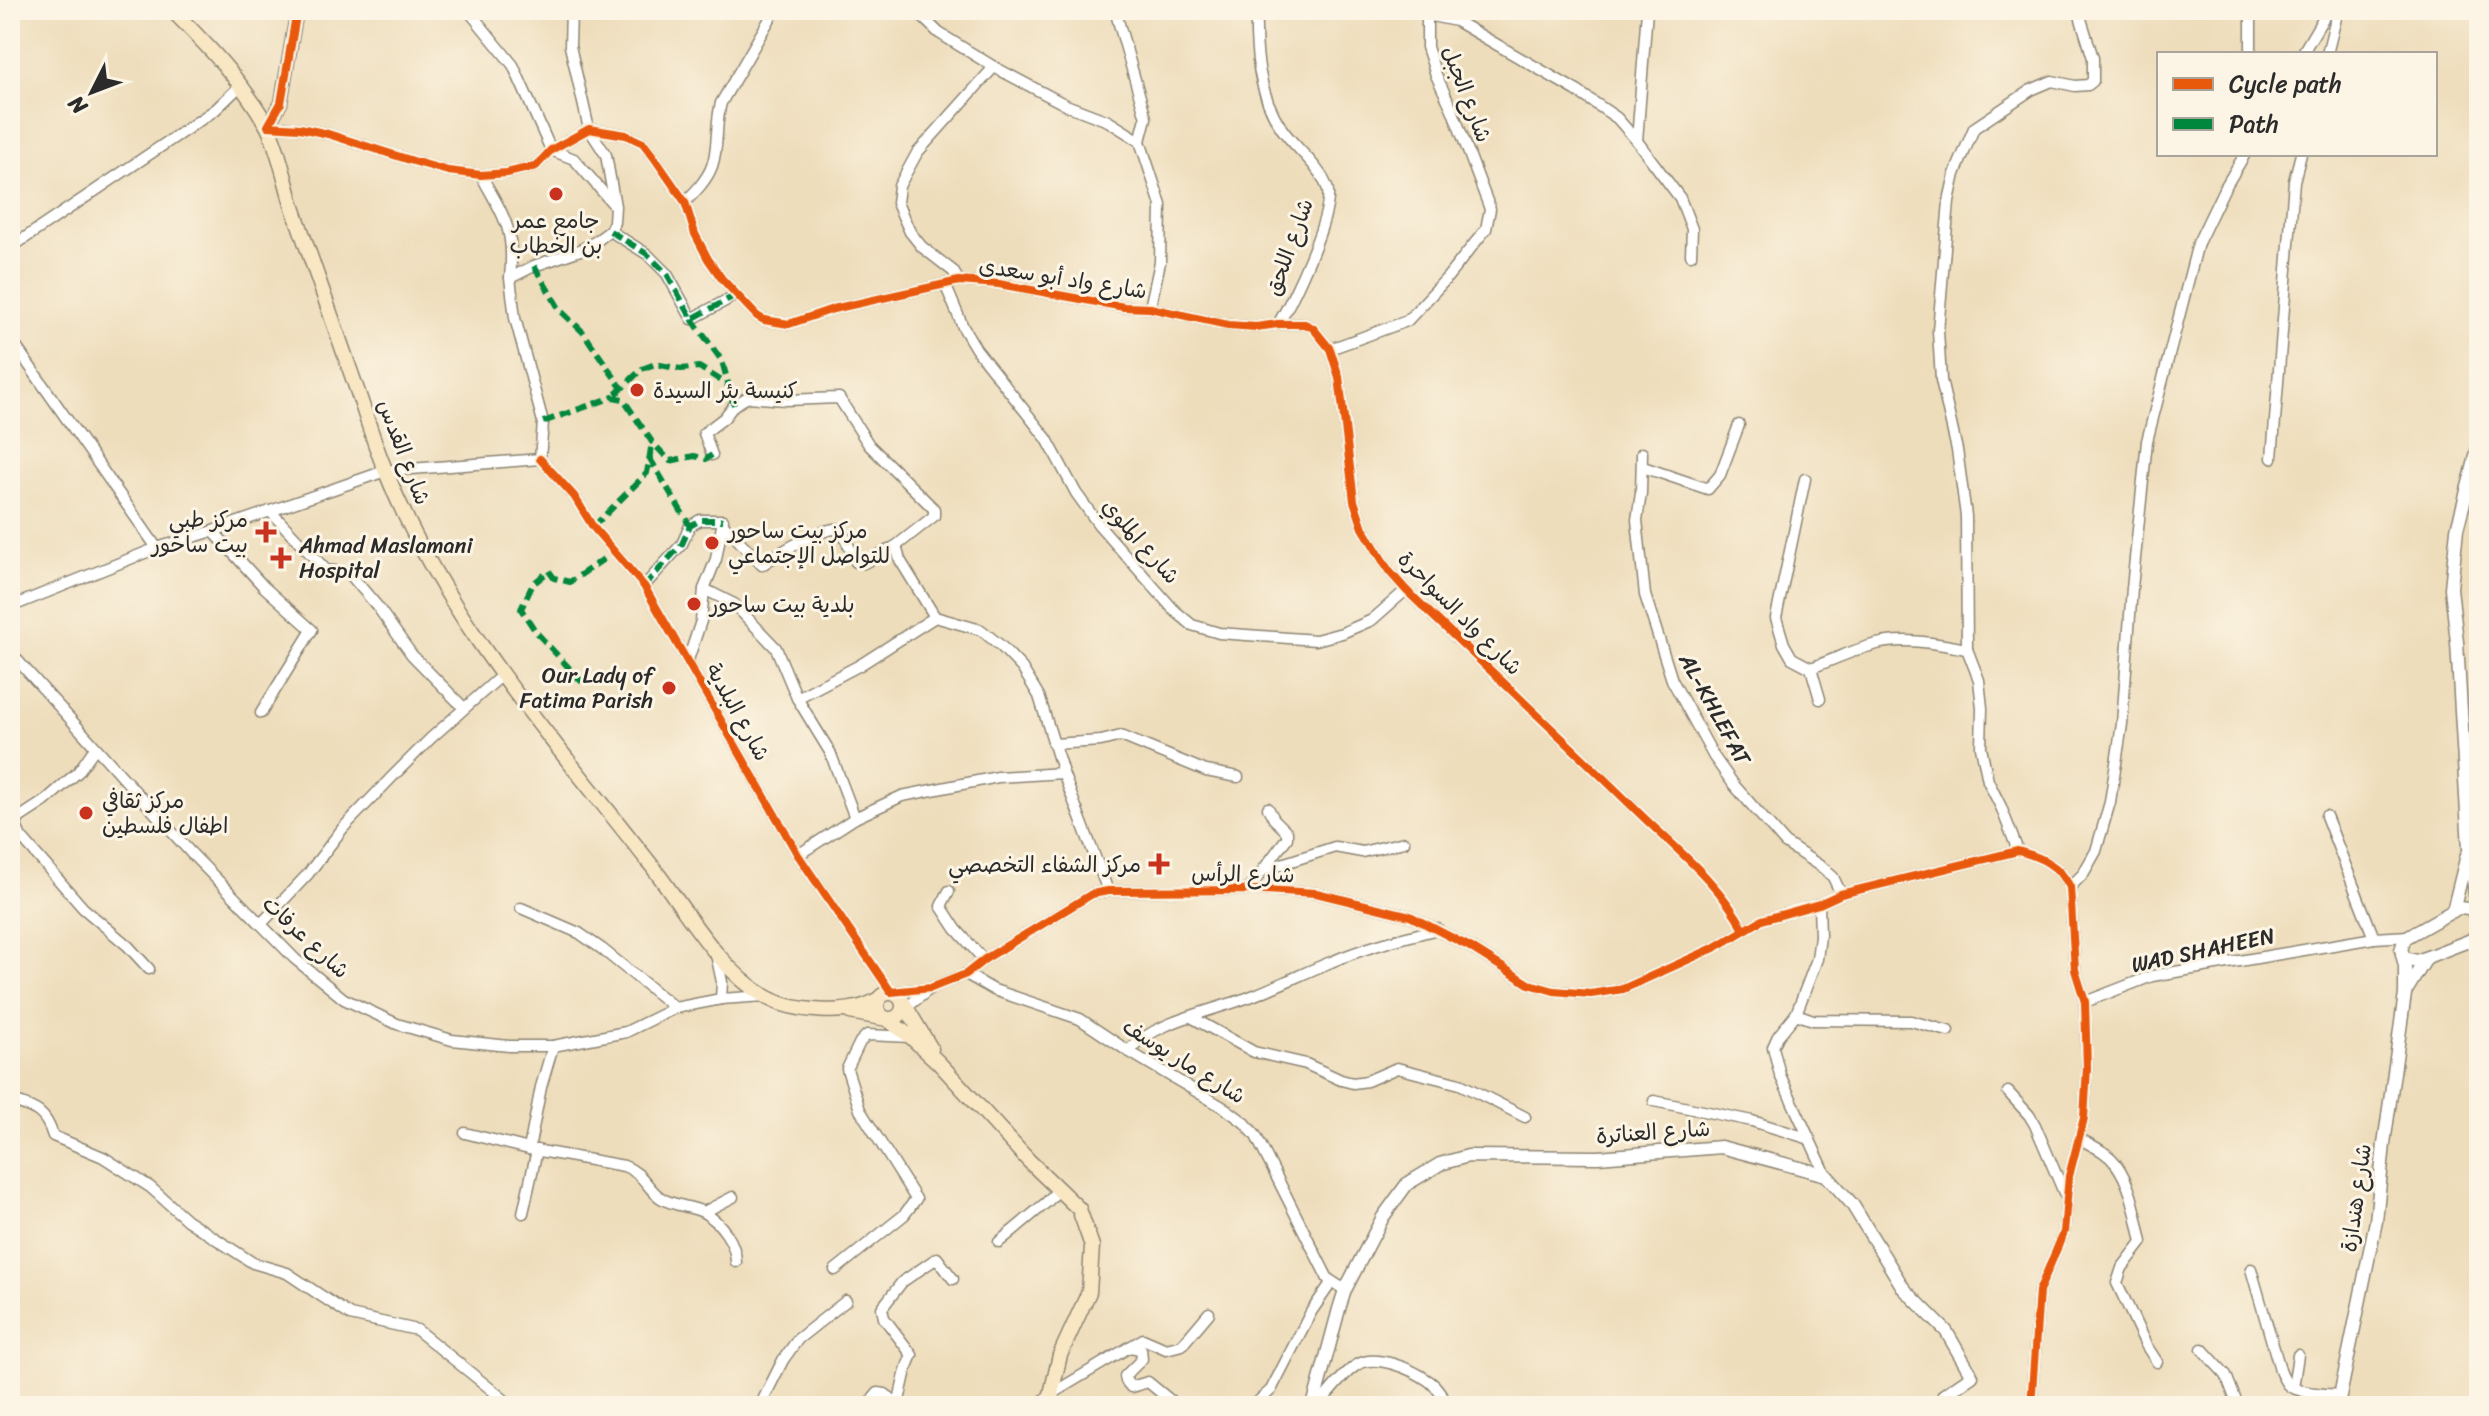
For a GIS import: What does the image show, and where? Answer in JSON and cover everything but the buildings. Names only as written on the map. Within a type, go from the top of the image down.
[{"type":"main road","name":"شارع القدس","points":[[172,10],[210,48],[268,126],[385,471],[418,542],[501,676],[738,977],[765,996],[793,1009],[843,1010],[861,1008],[877,1000]]},
{"type":"main road","points":[[939,1063],[900,1002],[881,996],[877,1000],[877,1011],[939,1063],[1029,1161],[1079,1209],[1092,1246],[1089,1292],[1060,1355],[1053,1400]]},
{"type":"main road","points":[[887,1019],[898,1016],[900,1002]]},
{"type":"main road","name":"شارع القدس","points":[[843,1010],[887,1019]]},
{"type":"street","points":[[297,10],[281,103],[268,126],[328,134],[448,171],[481,175],[536,166],[551,150],[589,129]]},
{"type":"street","points":[[468,10],[513,65],[551,150],[574,159],[615,206]]},
{"type":"street","points":[[510,278],[580,250],[610,231],[614,222],[615,206],[606,155],[589,129],[570,46],[571,10]]},
{"type":"street","points":[[685,202],[713,164],[717,115],[721,103],[775,10]]},
{"type":"street","points":[[915,10],[939,33],[994,67],[1066,105],[1108,121],[1140,141]]},
{"type":"street","points":[[1115,10],[1146,118],[1140,141],[1161,205],[1160,262],[1150,308]]},
{"type":"street","name":"شارع اللحق","points":[[1256,10],[1255,49],[1267,101],[1281,128],[1328,188],[1329,207],[1295,295],[1278,324]]},
{"type":"street","points":[[1637,141],[1647,10]]},
{"type":"street","points":[[2251,10],[2251,52]]},
{"type":"street","points":[[2303,52],[2328,10]]},
{"type":"street","points":[[2328,52],[2338,10]]},
{"type":"street","name":"شارع الجبل","points":[[1330,349],[1407,321],[1486,229],[1490,209],[1431,61],[1425,12],[1456,21],[1577,91],[1617,118],[1680,198],[1692,229],[1691,255]]},
{"type":"street","points":[[2031,1406],[2039,1291],[2064,1232],[2069,1176],[2084,1118],[2087,1068],[2085,1002],[2075,970],[2070,887],[2056,867],[2018,851],[1988,781],[1981,747],[1979,680],[1967,649],[1966,516],[1957,450],[1941,380],[1938,331],[1949,201],[1955,174],[1974,128],[2031,90],[2052,81],[2075,86],[2088,85],[2093,81],[2093,58],[2081,19]]},
{"type":"street","points":[[959,281],[953,271],[922,247],[910,232],[897,203],[899,186],[917,153],[994,67]]},
{"type":"street","points":[[10,248],[215,110],[240,86]]},
{"type":"street","name":"شارع واد أبو سعدى","points":[[589,129],[626,135],[643,143],[685,202],[695,234],[708,259],[736,295],[764,320],[789,324],[833,309],[959,281],[999,284],[1072,299],[1150,308],[1228,325],[1256,327],[1278,324]]},
{"type":"street","points":[[2272,458],[2294,181],[2300,156]]},
{"type":"street","points":[[2070,887],[2083,874],[2096,851],[2110,802],[2122,724],[2147,441],[2198,243],[2240,157]]},
{"type":"street","points":[[10,607],[157,548],[385,471],[540,459],[543,422],[515,318],[510,278],[510,230],[481,175]]},
{"type":"street","points":[[610,231],[647,254],[667,274],[692,319],[736,295]]},
{"type":"street","name":"شارع الملوي","points":[[945,284],[976,349],[1047,439],[1076,493],[1099,525],[1174,610],[1192,625],[1219,633],[1316,640],[1372,620],[1406,590]]},
{"type":"street","points":[[1278,324],[1305,324],[1313,328],[1330,349]]},
{"type":"street","points":[[10,338],[157,548]]},
{"type":"street","name":"شارع واد السواحرة","points":[[1330,349],[1339,377],[1354,501],[1374,549],[1406,590],[1711,882],[1744,930]]},
{"type":"street","points":[[644,586],[682,544],[690,526],[700,520],[723,522],[762,565],[788,546],[796,546],[831,528],[841,529],[856,562],[864,563],[896,546],[934,516],[934,509],[869,445],[839,398],[786,400],[748,397],[734,405],[724,418],[704,433],[712,455]]},
{"type":"street","points":[[1643,467],[1708,489],[1720,475],[1739,425]]},
{"type":"street","points":[[2402,954],[2402,942],[2451,912],[2464,908],[2478,912],[2469,848],[2451,588],[2457,529],[2479,445]]},
{"type":"street","name":"AL-KHLEFAT","points":[[1642,453],[1637,520],[1645,595],[1672,680],[1714,757],[1734,785],[1785,843],[1833,877],[1841,894]]},
{"type":"street","name":"شارع البلدية","points":[[540,459],[574,496],[593,527],[644,586],[798,855],[900,1002]]},
{"type":"street","points":[[1805,479],[1776,618],[1792,658],[1811,668],[1820,699]]},
{"type":"street","points":[[270,511],[326,570],[349,573],[412,655],[464,708]]},
{"type":"street","points":[[688,660],[701,621],[704,589],[716,559],[723,522]]},
{"type":"street","points":[[213,531],[264,587],[312,630],[261,713]]},
{"type":"street","points":[[896,546],[900,560],[935,617],[981,630],[1022,668],[1039,696],[1063,773],[1108,891]]},
{"type":"street","points":[[704,589],[734,604],[776,648],[797,698],[830,752],[855,818]]},
{"type":"street","points":[[797,698],[860,665],[935,617]]},
{"type":"street","points":[[1811,668],[1876,644],[1894,641],[1967,649]]},
{"type":"street","name":"شارع عرفات","points":[[10,652],[190,852],[295,959],[344,999],[397,1024],[452,1040],[509,1046],[553,1046],[626,1032],[675,1008],[721,999],[765,996]]},
{"type":"street","points":[[261,924],[308,874],[363,807],[431,738],[501,676]]},
{"type":"street","points":[[1053,744],[1101,741],[1121,736],[1206,771],[1238,777]]},
{"type":"street","points":[[95,748],[78,772],[45,801],[19,818],[16,826],[21,837],[83,908],[128,946],[149,969]]},
{"type":"street","points":[[798,855],[855,818],[902,796],[998,777],[1063,773]]},
{"type":"street","points":[[10,793],[19,818]]},
{"type":"street","points":[[1248,890],[1287,838],[1287,832],[1268,808]]},
{"type":"street","points":[[2326,816],[2378,938],[2413,961],[2465,942],[2479,931]]},
{"type":"street","points":[[1266,869],[1335,847],[1362,852],[1404,842]]},
{"type":"street","points":[[2451,912],[2469,848]]},
{"type":"street","name":"شارع الرأس","points":[[900,1002],[966,974],[1092,894],[1108,891],[1316,893],[1410,916],[1438,929],[1529,984],[1554,991],[1591,994],[1623,989],[1650,979],[1716,947],[1762,920],[1819,904],[1841,894],[2018,851]]},
{"type":"street","points":[[949,891],[941,906],[956,929],[984,960]]},
{"type":"street","points":[[1819,904],[1817,959],[1796,1014],[1773,1047],[1780,1075],[1826,1175],[1852,1204],[1904,1289],[1946,1331],[1972,1376],[1944,1395],[1952,1406]]},
{"type":"street","points":[[521,908],[579,933],[675,1008]]},
{"type":"street","points":[[1128,1051],[1138,1040],[1179,1020],[1256,995],[1334,961],[1438,929]]},
{"type":"street","name":"WAD SHAHEEN","points":[[2085,1002],[2152,976],[2413,934]]},
{"type":"street","points":[[2465,942],[2479,947]]},
{"type":"street","points":[[716,952],[722,982],[721,999]]},
{"type":"street","name":"شارع هندازة","points":[[2338,1400],[2376,1221],[2405,994],[2402,954]]},
{"type":"street","name":"شارع هندازة","points":[[2405,994],[2425,958]]},
{"type":"street","name":"شارع مار يوسف","points":[[966,974],[994,990],[1080,1019],[1128,1051],[1207,1096],[1251,1129],[1331,1283]]},
{"type":"street","name":"شارع الرأس","points":[[900,1002],[931,988]]},
{"type":"street","points":[[1796,1014],[1813,1020],[1911,1021],[1948,1031]]},
{"type":"street","points":[[1191,1017],[1254,1052],[1306,1064],[1341,1080],[1353,1083],[1367,1081],[1397,1068],[1460,1084],[1525,1117]]},
{"type":"street","points":[[835,1270],[904,1215],[916,1199],[860,1110],[847,1069],[860,1042],[867,1035],[911,1037]]},
{"type":"street","points":[[523,1213],[541,1087],[553,1046]]},
{"type":"street","points":[[2008,1092],[2035,1125],[2066,1197]]},
{"type":"street","points":[[10,1100],[36,1109],[48,1120],[53,1136],[103,1157],[150,1187],[187,1220],[253,1263],[287,1273],[350,1315],[417,1330],[512,1406]]},
{"type":"street","points":[[1654,1101],[1752,1121],[1810,1139]]},
{"type":"street","points":[[465,1133],[637,1171],[661,1198],[704,1212],[727,1235],[736,1250],[736,1262]]},
{"type":"street","points":[[2080,1139],[2116,1164],[2130,1193],[2142,1242],[2122,1268],[2117,1283],[2157,1362]]},
{"type":"street","name":"شارع العناترة","points":[[1315,1406],[1345,1290],[1383,1217],[1407,1184],[1440,1164],[1468,1156],[1598,1157],[1721,1147],[1826,1175]]},
{"type":"street","points":[[999,1242],[1058,1190]]},
{"type":"street","points":[[704,1212],[733,1197]]},
{"type":"street","points":[[867,1406],[878,1393],[885,1394],[900,1405],[905,1369],[912,1355],[884,1318],[882,1308],[902,1282],[937,1258],[953,1279]]},
{"type":"street","points":[[2251,1269],[2281,1373],[2287,1384],[2338,1400]]},
{"type":"street","points":[[1253,1406],[1271,1390],[1311,1312],[1331,1283],[1345,1290]]},
{"type":"street","points":[[760,1406],[783,1360],[798,1339],[846,1301]]},
{"type":"street","points":[[1036,1406],[1053,1400],[1143,1339],[1166,1349],[1182,1345],[1209,1313]]},
{"type":"street","points":[[1129,1347],[1141,1349],[1142,1359],[1129,1370],[1126,1381],[1131,1387],[1148,1382],[1176,1405]]},
{"type":"street","points":[[2202,1349],[2226,1375],[2238,1406]]},
{"type":"street","points":[[2293,1388],[2298,1355]]},
{"type":"street","points":[[1315,1406],[1353,1367],[1368,1360],[1388,1362],[1428,1380],[1448,1406]]},
{"type":"marked path","points":[[610,231],[647,254],[667,274],[692,319],[736,295]]},
{"type":"marked path","points":[[534,266],[560,310],[583,332],[621,387]]},
{"type":"marked path","points":[[692,319],[722,361],[734,405]]},
{"type":"marked path","points":[[616,394],[642,369],[655,364],[681,369],[699,367],[728,385]]},
{"type":"marked path","points":[[543,422],[613,397],[623,399],[652,442],[670,461],[694,456],[706,459],[712,455]]},
{"type":"marked path","points":[[593,527],[647,473],[652,442]]},
{"type":"marked path","points":[[649,457],[690,526]]},
{"type":"marked path","points":[[644,586],[682,544],[690,526],[700,520],[723,520]]},
{"type":"marked path","points":[[582,682],[536,632],[521,609],[533,584],[549,571],[554,578],[570,582],[614,552]]},
{"type":"cycle path","points":[[297,10],[281,103],[268,126],[328,134],[448,171],[481,175],[536,166],[551,150],[589,129],[626,135],[643,143],[685,202],[695,234],[722,279],[764,320],[789,324],[833,309],[959,281],[999,284],[1124,307],[1150,308],[1228,325],[1305,324],[1313,328],[1330,349],[1339,377],[1354,501],[1363,528],[1389,571],[1696,867],[1723,897],[1744,930]]},
{"type":"cycle path","points":[[540,459],[574,496],[593,527],[644,586],[798,855],[891,992],[931,988],[966,974],[985,959],[1092,894],[1108,891],[1265,890],[1316,893],[1410,916],[1470,947],[1529,984],[1554,991],[1591,994],[1623,989],[1716,947],[1762,920],[1819,904],[1841,894],[2018,851],[2048,863],[2070,887],[2075,970],[2085,1002],[2087,1068],[2084,1118],[2069,1176],[2064,1232],[2039,1291],[2031,1406]]},
{"type":"place","name":"جامع عمر بن الخطاب","points":[[556,194]]},
{"type":"place","name":"كنيسة بئر السيدة","points":[[637,390]]},
{"type":"place","name":"مركز طبي بيت ساحور","points":[[266,532]]},
{"type":"place","name":"مركز بيت ساحور للتواصل الإجتماعي","points":[[712,543]]},
{"type":"place","name":"Ahmad Maslamani Hospital","points":[[281,558]]},
{"type":"place","name":"بلدية بيت ساحور","points":[[694,604]]},
{"type":"place","name":"Our Lady of Fatima Parish","points":[[669,688]]},
{"type":"place","name":"مركز ثقافي اطفال فلسطين","points":[[86,813]]},
{"type":"place","name":"مركز الشفاء التخصصي","points":[[1159,864]]}]
